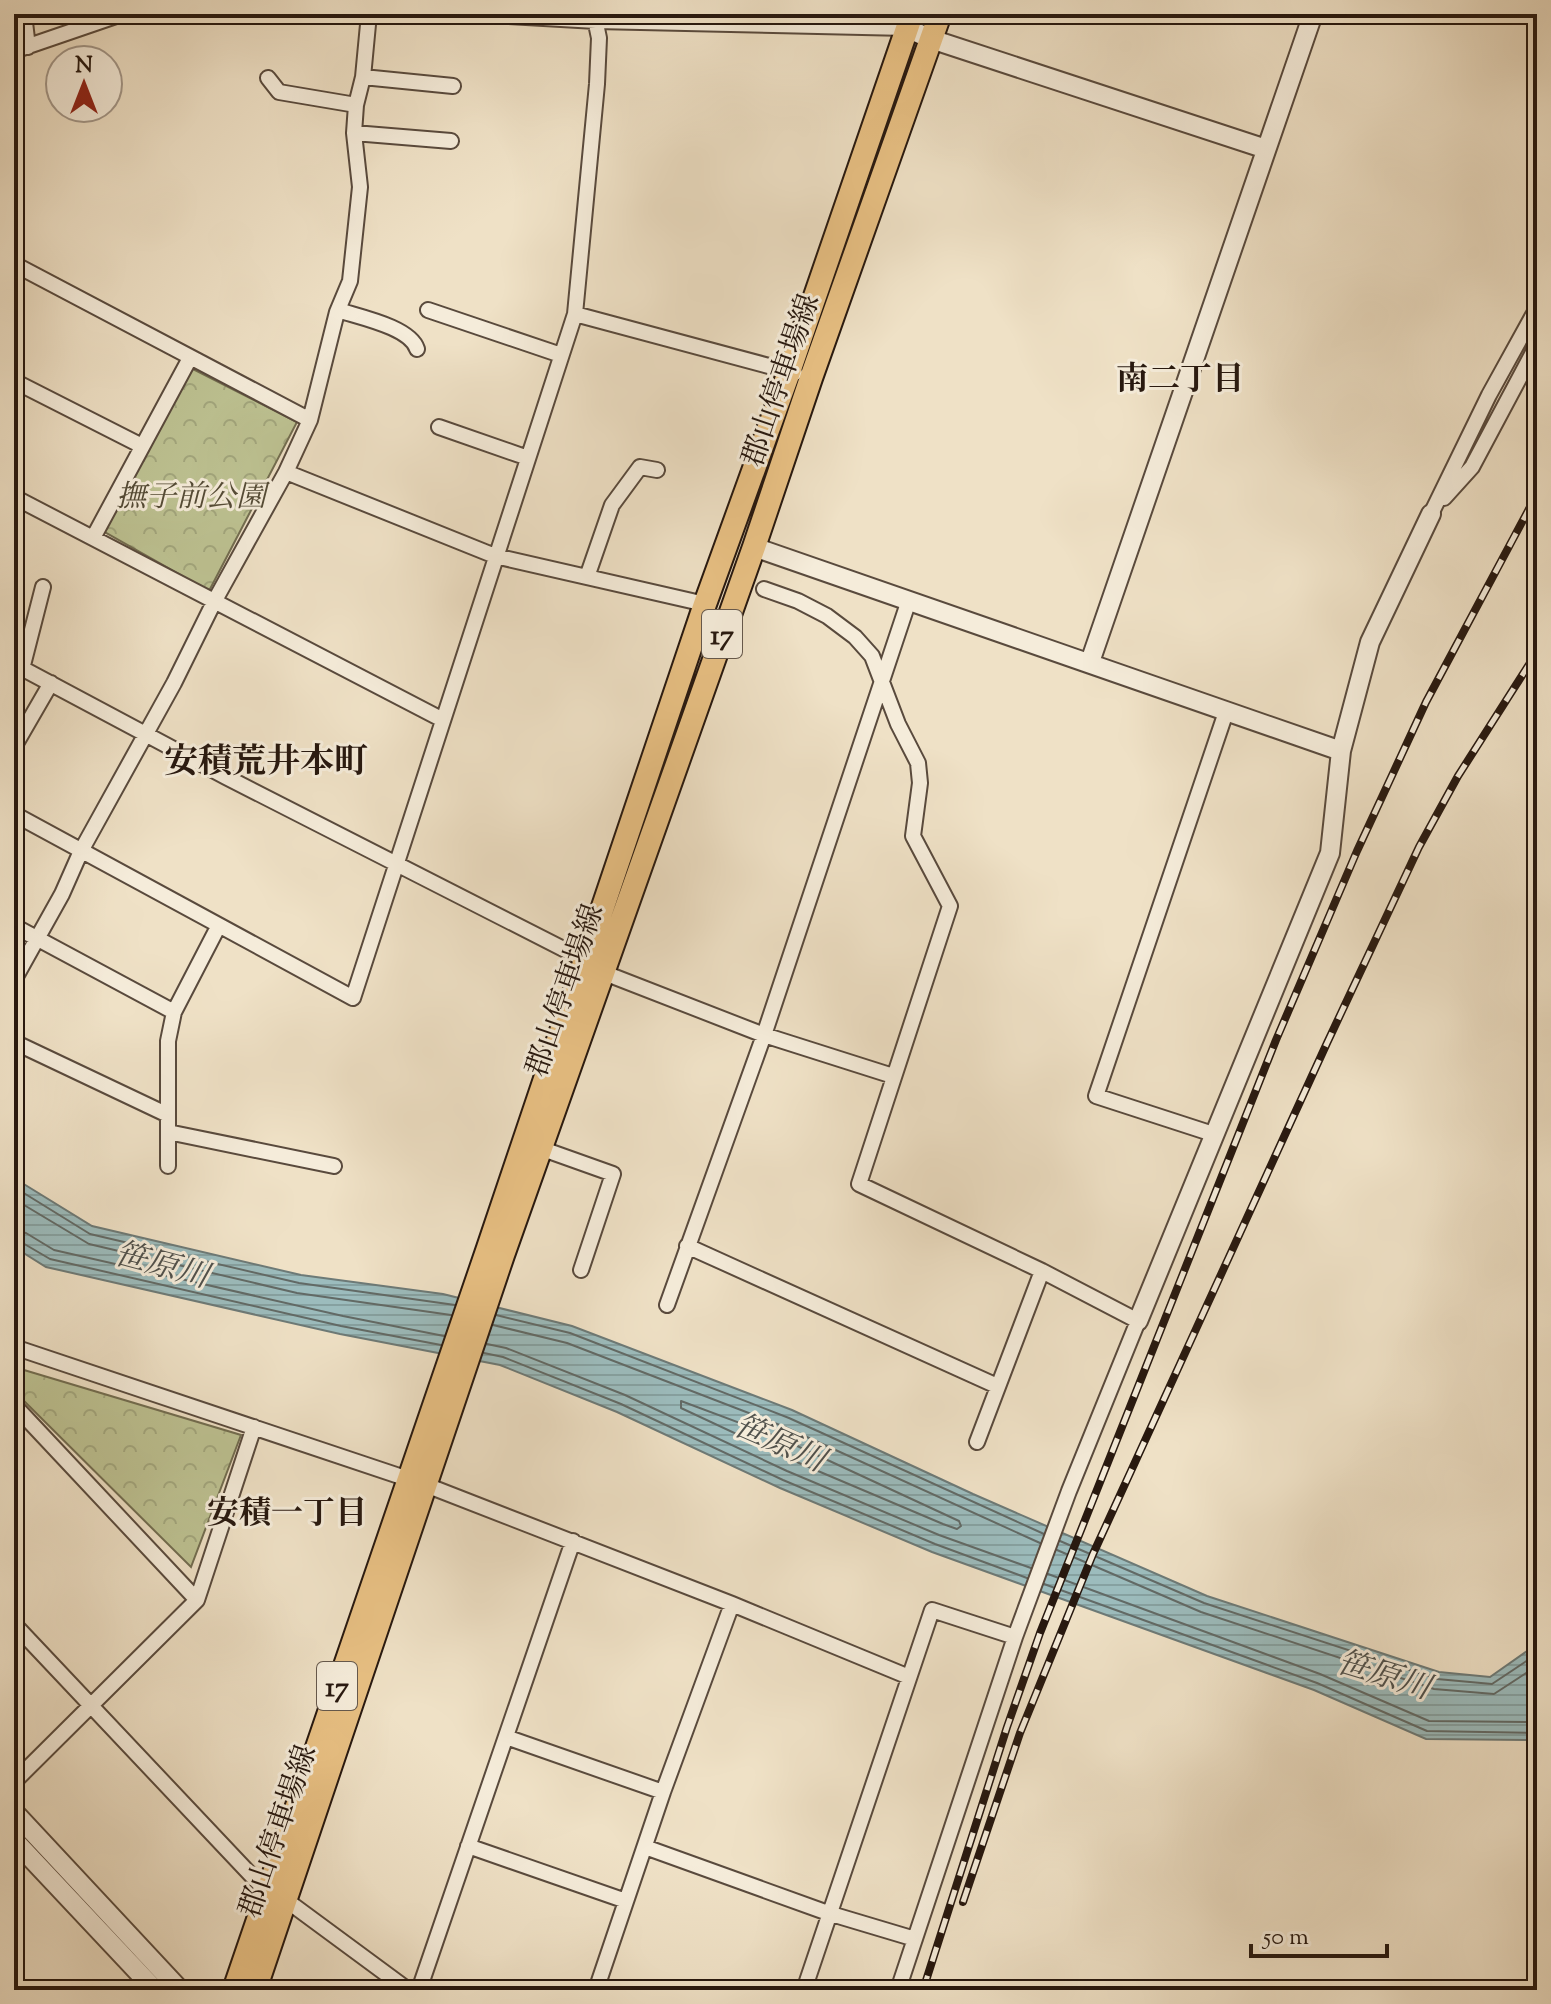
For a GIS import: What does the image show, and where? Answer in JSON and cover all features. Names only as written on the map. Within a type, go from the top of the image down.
[{"type":"main road","name":"郡山停車場線","points":[[496,1251],[540,1148],[705,604],[800,375],[940,14]]},
{"type":"main road","name":"郡山停車場線","points":[[234,1990],[276,1895],[594,966],[754,547],[800,375],[909,21]]},
{"type":"main road","name":"郡山停車場線","points":[[255,1990],[276,1895]]},
{"type":"street","points":[[24,14],[21,49],[122,14]]},
{"type":"street","points":[[14,980],[286,472],[310,420],[338,310],[350,281],[360,187],[354,133],[369,14]]},
{"type":"street","points":[[476,14],[909,21],[931,39],[1266,149]]},
{"type":"street","points":[[1090,662],[1313,14]]},
{"type":"street","points":[[14,814],[353,998],[575,314],[597,84],[599,38],[595,17]]},
{"type":"street","points":[[363,77],[453,86]]},
{"type":"street","points":[[268,78],[279,92],[356,105]]},
{"type":"street","points":[[354,133],[451,141]]},
{"type":"street","points":[[14,264],[310,420]]},
{"type":"street","points":[[898,1990],[1018,1631],[1069,1491],[1330,853],[1341,751],[1370,642],[1489,395],[1537,308]]},
{"type":"street","points":[[338,310],[395,329],[414,342],[417,349]]},
{"type":"street","points":[[428,310],[561,355]]},
{"type":"street","points":[[575,314],[800,375]]},
{"type":"street","points":[[1431,514],[1472,467],[1537,345]]},
{"type":"street","points":[[93,538],[190,358]]},
{"type":"street","points":[[14,381],[142,446]]},
{"type":"street","points":[[439,427],[528,458]]},
{"type":"street","points":[[587,577],[616,497],[640,467],[657,470]]},
{"type":"street","points":[[286,472],[495,556],[705,604]]},
{"type":"street","points":[[14,497],[443,720]]},
{"type":"street","points":[[754,547],[1341,751]]},
{"type":"street","points":[[43,587],[18,666],[594,966],[764,1035],[893,1076]]},
{"type":"street","points":[[764,589],[827,616],[855,637],[872,656],[898,724],[918,763],[918,797],[912,829],[915,843],[950,906],[859,1184],[1042,1271],[1138,1321]]},
{"type":"street","points":[[667,1305],[764,1035],[908,603]]},
{"type":"street","points":[[14,747],[51,683]]},
{"type":"street","points":[[1213,1134],[1096,1096],[1226,712]]},
{"type":"street","points":[[14,926],[174,1012]]},
{"type":"street","points":[[168,1166],[168,1041],[174,1012],[218,927]]},
{"type":"street","points":[[14,1042],[168,1115]]},
{"type":"street","points":[[168,1132],[334,1166]]},
{"type":"street","points":[[540,1148],[613,1174],[581,1270]]},
{"type":"street","points":[[687,1246],[997,1386]]},
{"type":"street","points":[[977,1442],[1042,1271]]},
{"type":"street","points":[[14,1347],[417,1482],[732,1604],[909,1677]]},
{"type":"street","points":[[14,1405],[197,1600]]},
{"type":"street","points":[[14,1782],[197,1600],[254,1427]]},
{"type":"street","points":[[419,1990],[573,1541]]},
{"type":"street","points":[[596,1990],[663,1792],[732,1604]]},
{"type":"street","points":[[804,1990],[932,1610],[1018,1631]]},
{"type":"street","points":[[14,1624],[276,1895],[408,1990]]},
{"type":"street","points":[[506,1737],[663,1792]]},
{"type":"street","points":[[14,1812],[180,1990]]},
{"type":"street","points":[[14,1840],[155,1990]]},
{"type":"street","points":[[468,1846],[626,1901]]},
{"type":"street","points":[[645,1847],[828,1913],[915,1939]]},
{"type":"green space","name":"撫子前公園","points":[[191,368],[297,422],[209,591],[103,531]]},
{"type":"green space","points":[[14,1367],[241,1435],[191,1567],[14,1391]]},
{"type":"water","name":"笹原川","points":[[14,1178],[92,1226],[301,1275],[443,1294],[572,1326],[792,1410],[973,1494],[1207,1596],[1439,1672],[1490,1677],[1537,1644],[1537,1740],[1426,1739],[1314,1690],[932,1552],[780,1488],[617,1412],[500,1365],[340,1334],[46,1267],[14,1247]]},
{"type":"railway","points":[[923,1990],[1040,1633],[1276,1040],[1357,851],[1426,702],[1537,494]]},
{"type":"railway","points":[[963,1902],[1020,1733],[1093,1554],[1327,1043],[1419,847],[1458,776],[1537,652]]},
{"type":"district","name":"南二丁目","points":[[1180,378]]},
{"type":"district","name":"安積荒井本町","points":[[266,760]]},
{"type":"district","name":"安積一丁目","points":[[287,1512]]}]
